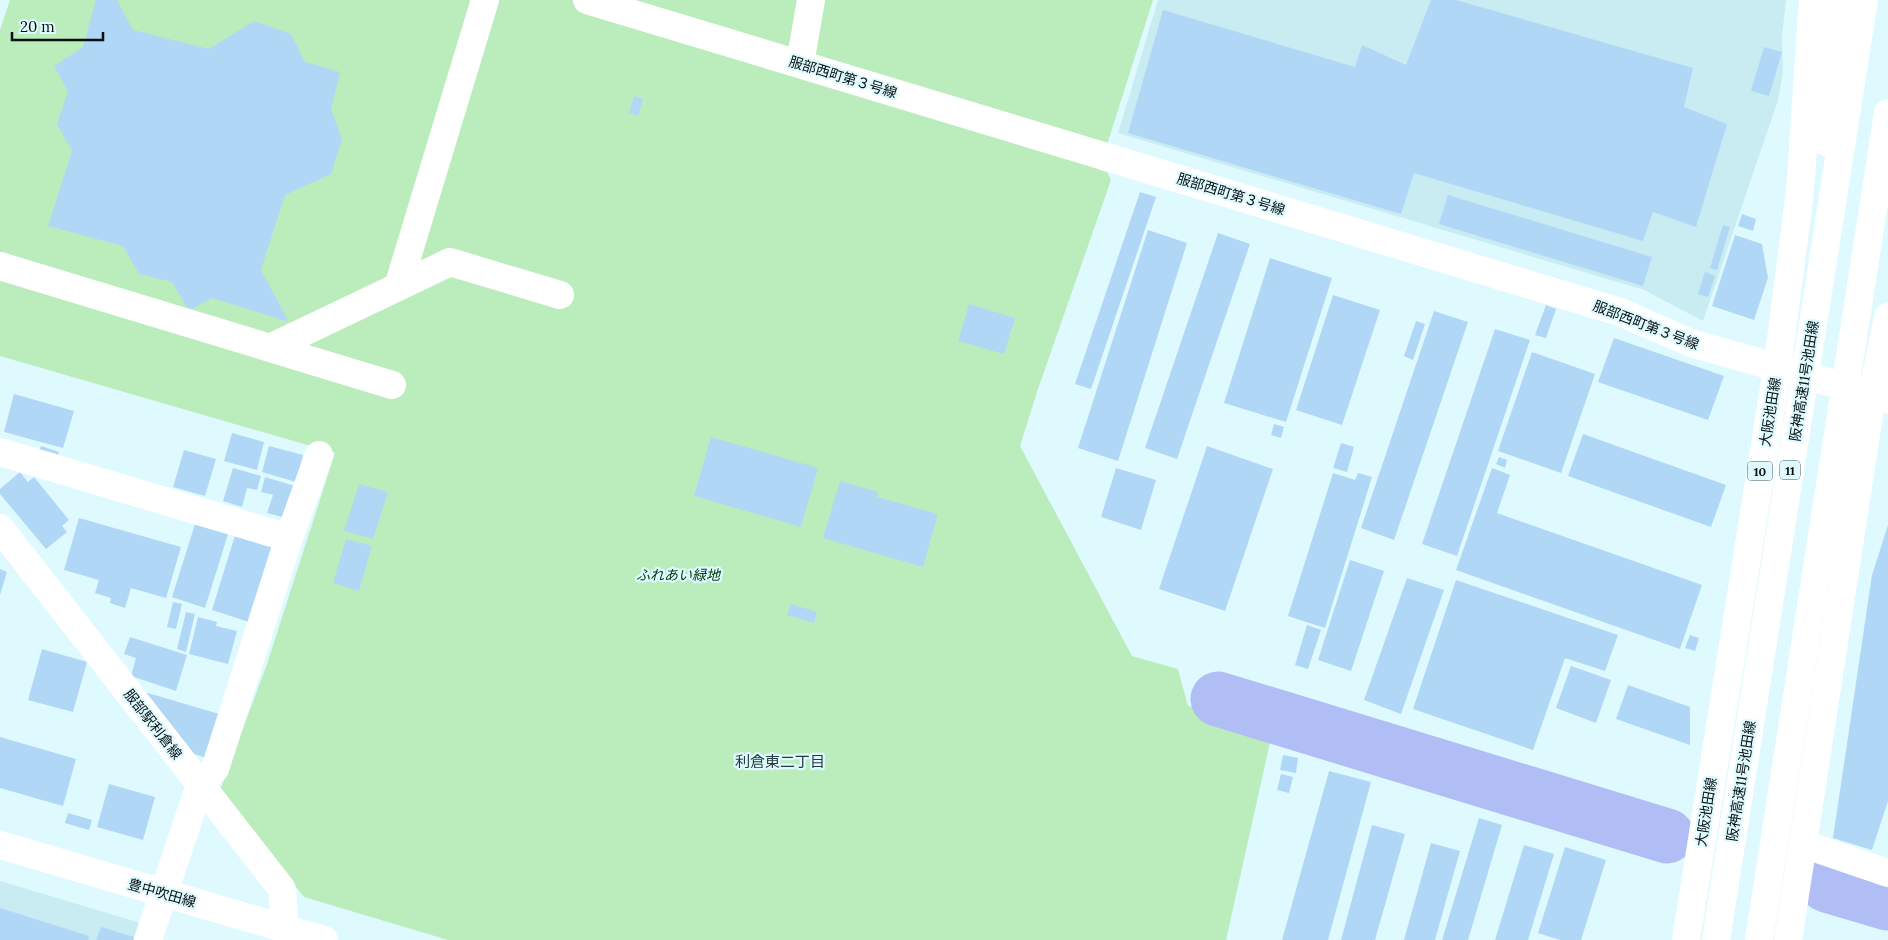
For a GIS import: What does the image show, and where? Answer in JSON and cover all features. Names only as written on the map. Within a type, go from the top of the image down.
[{"type":"main road","points":[[398,287],[485,0]]},
{"type":"main road","name":"服部西町第３号線","points":[[586,0],[1620,312],[1691,343],[1880,398]]},
{"type":"main road","points":[[800,64],[811,0]]},
{"type":"main road","name":"大阪池田線","points":[[1686,940],[1777,369],[1800,192],[1813,0]]},
{"type":"main road","name":"11","points":[[1818,293],[1831,38],[1836,0]]},
{"type":"main road","name":"阪神高速11号池田線","points":[[1716,940],[1864,0]]},
{"type":"main road","points":[[1759,940],[1888,113]]},
{"type":"main road","points":[[1839,432],[1888,191]]},
{"type":"main road","points":[[270,348],[450,262],[560,295]]},
{"type":"main road","points":[[0,266],[392,385]]},
{"type":"main road","points":[[1788,940],[1880,398],[1888,317]]},
{"type":"main road","points":[[0,452],[290,538]]},
{"type":"main road","points":[[148,940],[200,784],[215,769],[319,455]]},
{"type":"main road","name":"服部駅利倉線","points":[[0,528],[282,889],[285,929]]},
{"type":"main road","points":[[1803,844],[1888,872]]},
{"type":"main road","name":"豊中吹田線","points":[[0,845],[324,940]]},
{"type":"shaded area","points":[[1158,0],[1786,0],[1782,36],[1783,73],[1778,100],[1703,321],[1644,290],[1118,133]]},
{"type":"shaded area","points":[[0,881],[144,924],[138,940],[0,940]]},
{"type":"green space","name":"ふれあい緑地","points":[[10,0],[1153,0],[1099,170],[1107,172],[1111,180],[1020,446],[1132,656],[1178,669],[1188,706],[1273,729],[1226,940],[448,940],[304,897],[220,790],[267,664],[335,453],[0,356],[0,30]]},
{"type":"building","points":[[96,0],[117,0],[133,30],[209,49],[254,21],[291,34],[305,62],[340,72],[331,109],[342,139],[331,174],[285,195],[261,270],[289,322],[212,298],[189,311],[172,282],[139,274],[123,246],[48,226],[72,151],[57,124],[68,91],[54,66],[83,47]]},
{"type":"building","points":[[1431,0],[1456,0],[1693,68],[1684,107],[1727,124],[1696,227],[1653,212],[1643,241],[1414,173],[1401,214],[1128,133],[1163,10],[1355,67],[1362,45],[1406,65]]},
{"type":"building","points":[[1764,47],[1782,52],[1769,96],[1751,91]]},
{"type":"building","points":[[634,96],[643,99],[638,116],[629,113]]},
{"type":"building","points":[[1140,192],[1156,197],[1091,389],[1075,384]]},
{"type":"building","points":[[1448,195],[1652,257],[1643,286],[1439,224]]},
{"type":"building","points":[[1742,214],[1756,219],[1753,231],[1738,226]]},
{"type":"building","points":[[1723,225],[1730,227],[1717,270],[1710,268]]},
{"type":"building","points":[[1148,230],[1187,243],[1118,461],[1078,448]]},
{"type":"building","points":[[1218,233],[1250,244],[1177,459],[1145,448]]},
{"type":"building","points":[[1735,235],[1762,244],[1768,278],[1754,320],[1712,306]]},
{"type":"building","points":[[1270,258],[1332,278],[1286,422],[1224,403]]},
{"type":"building","points":[[1705,272],[1715,276],[1708,297],[1698,294]]},
{"type":"building","points":[[1333,295],[1380,310],[1342,425],[1296,410]]},
{"type":"building","points":[[969,304],[1015,318],[1004,354],[958,341]]},
{"type":"building","points":[[1546,305],[1556,309],[1546,338],[1535,335]]},
{"type":"building","points":[[1434,311],[1468,322],[1394,540],[1361,528]]},
{"type":"building","points":[[1416,321],[1425,324],[1413,360],[1404,356]]},
{"type":"building","points":[[1495,329],[1530,340],[1457,556],[1422,544]]},
{"type":"building","points":[[1614,338],[1724,376],[1708,420],[1598,382]]},
{"type":"building","points":[[1532,352],[1595,374],[1561,473],[1498,451]]},
{"type":"building","points":[[14,394],[74,411],[63,448],[4,432]]},
{"type":"building","points":[[1274,424],[1284,427],[1281,438],[1271,435]]},
{"type":"building","points":[[232,433],[264,442],[257,470],[224,461]]},
{"type":"building","points":[[1583,434],[1726,485],[1711,527],[1568,476]]},
{"type":"building","points":[[711,437],[818,468],[801,527],[694,496]]},
{"type":"building","points":[[1341,443],[1354,447],[1347,472],[1333,468]]},
{"type":"building","points":[[41,446],[59,452],[55,461],[38,455]]},
{"type":"building","points":[[269,446],[303,455],[296,482],[262,472]]},
{"type":"building","points":[[1207,446],[1273,469],[1225,611],[1159,589]]},
{"type":"building","points":[[184,450],[216,459],[205,496],[173,487]]},
{"type":"building","points":[[1499,457],[1507,460],[1505,468],[1496,464]]},
{"type":"building","points":[[233,468],[261,476],[257,490],[247,488],[242,507],[223,501]]},
{"type":"building","points":[[1116,468],[1156,480],[1141,530],[1101,517]]},
{"type":"building","points":[[1492,468],[1510,475],[1497,513],[1702,585],[1680,649],[1456,570]]},
{"type":"building","points":[[20,472],[28,482],[34,477],[69,520],[62,526],[67,532],[46,549],[0,494],[0,489]]},
{"type":"building","points":[[1333,473],[1355,480],[1358,473],[1372,477],[1325,628],[1288,616]]},
{"type":"building","points":[[265,477],[295,486],[286,518],[267,513],[273,495],[261,492]]},
{"type":"building","points":[[840,481],[878,492],[877,497],[938,514],[923,567],[823,538]]},
{"type":"building","points":[[359,484],[388,492],[373,539],[344,531]]},
{"type":"building","points":[[79,518],[181,547],[166,598],[131,588],[125,608],[110,603],[111,598],[95,593],[99,580],[64,570]]},
{"type":"building","points":[[196,521],[229,531],[205,608],[172,597]]},
{"type":"building","points":[[1888,525],[1888,801],[1872,850],[1833,838],[1872,575]]},
{"type":"building","points":[[236,532],[272,544],[249,622],[212,610]]},
{"type":"building","points":[[346,539],[372,546],[359,591],[333,583]]},
{"type":"building","points":[[1350,560],[1384,571],[1351,671],[1318,660]]},
{"type":"building","points":[[0,569],[7,572],[0,595]]},
{"type":"building","points":[[1407,578],[1444,590],[1401,714],[1364,700]]},
{"type":"building","points":[[1456,580],[1618,635],[1605,671],[1565,658],[1533,750],[1413,709]]},
{"type":"building","points":[[173,602],[182,604],[176,629],[167,627]]},
{"type":"building","points":[[791,604],[817,612],[814,623],[787,615]]},
{"type":"building","points":[[186,612],[195,614],[186,652],[177,649]]},
{"type":"building","points":[[198,617],[217,622],[216,626],[237,631],[228,664],[189,654]]},
{"type":"building","points":[[1307,625],[1321,630],[1308,669],[1295,665]]},
{"type":"building","points":[[1690,635],[1699,638],[1695,651],[1685,648]]},
{"type":"building","points":[[130,637],[187,655],[176,691],[131,676],[136,658],[124,654]]},
{"type":"building","points":[[42,649],[87,662],[73,712],[28,700]]},
{"type":"building","points":[[1571,666],[1611,680],[1596,723],[1556,708]]},
{"type":"building","points":[[1628,685],[1690,707],[1690,745],[1616,719]]},
{"type":"building","points":[[141,691],[226,716],[213,760],[185,751]]},
{"type":"building","points":[[0,737],[76,759],[63,806],[0,788]]},
{"type":"building","points":[[1283,755],[1298,758],[1296,773],[1280,770]]},
{"type":"building","points":[[1329,771],[1371,782],[1328,940],[1282,940]]},
{"type":"building","points":[[1281,774],[1293,777],[1289,793],[1277,790]]},
{"type":"building","points":[[109,784],[155,797],[143,840],[97,827]]},
{"type":"building","points":[[68,813],[92,820],[89,830],[65,823]]},
{"type":"building","points":[[1479,818],[1502,825],[1468,940],[1442,940]]},
{"type":"building","points":[[1372,825],[1405,834],[1375,940],[1341,940]]},
{"type":"building","points":[[1431,843],[1460,851],[1435,940],[1404,940]]},
{"type":"building","points":[[1524,845],[1554,854],[1528,940],[1495,940]]},
{"type":"building","points":[[1565,847],[1606,860],[1581,940],[1560,940],[1538,933]]},
{"type":"building","points":[[0,908],[89,936],[88,940],[0,940]]},
{"type":"building","points":[[101,927],[134,937],[133,940],[96,940]]},
{"type":"waterway","points":[[1218,699],[1667,836]]},
{"type":"waterway","points":[[1827,885],[1888,903]]},
{"type":"district","name":"利倉東二丁目","points":[[780,761]]}]
